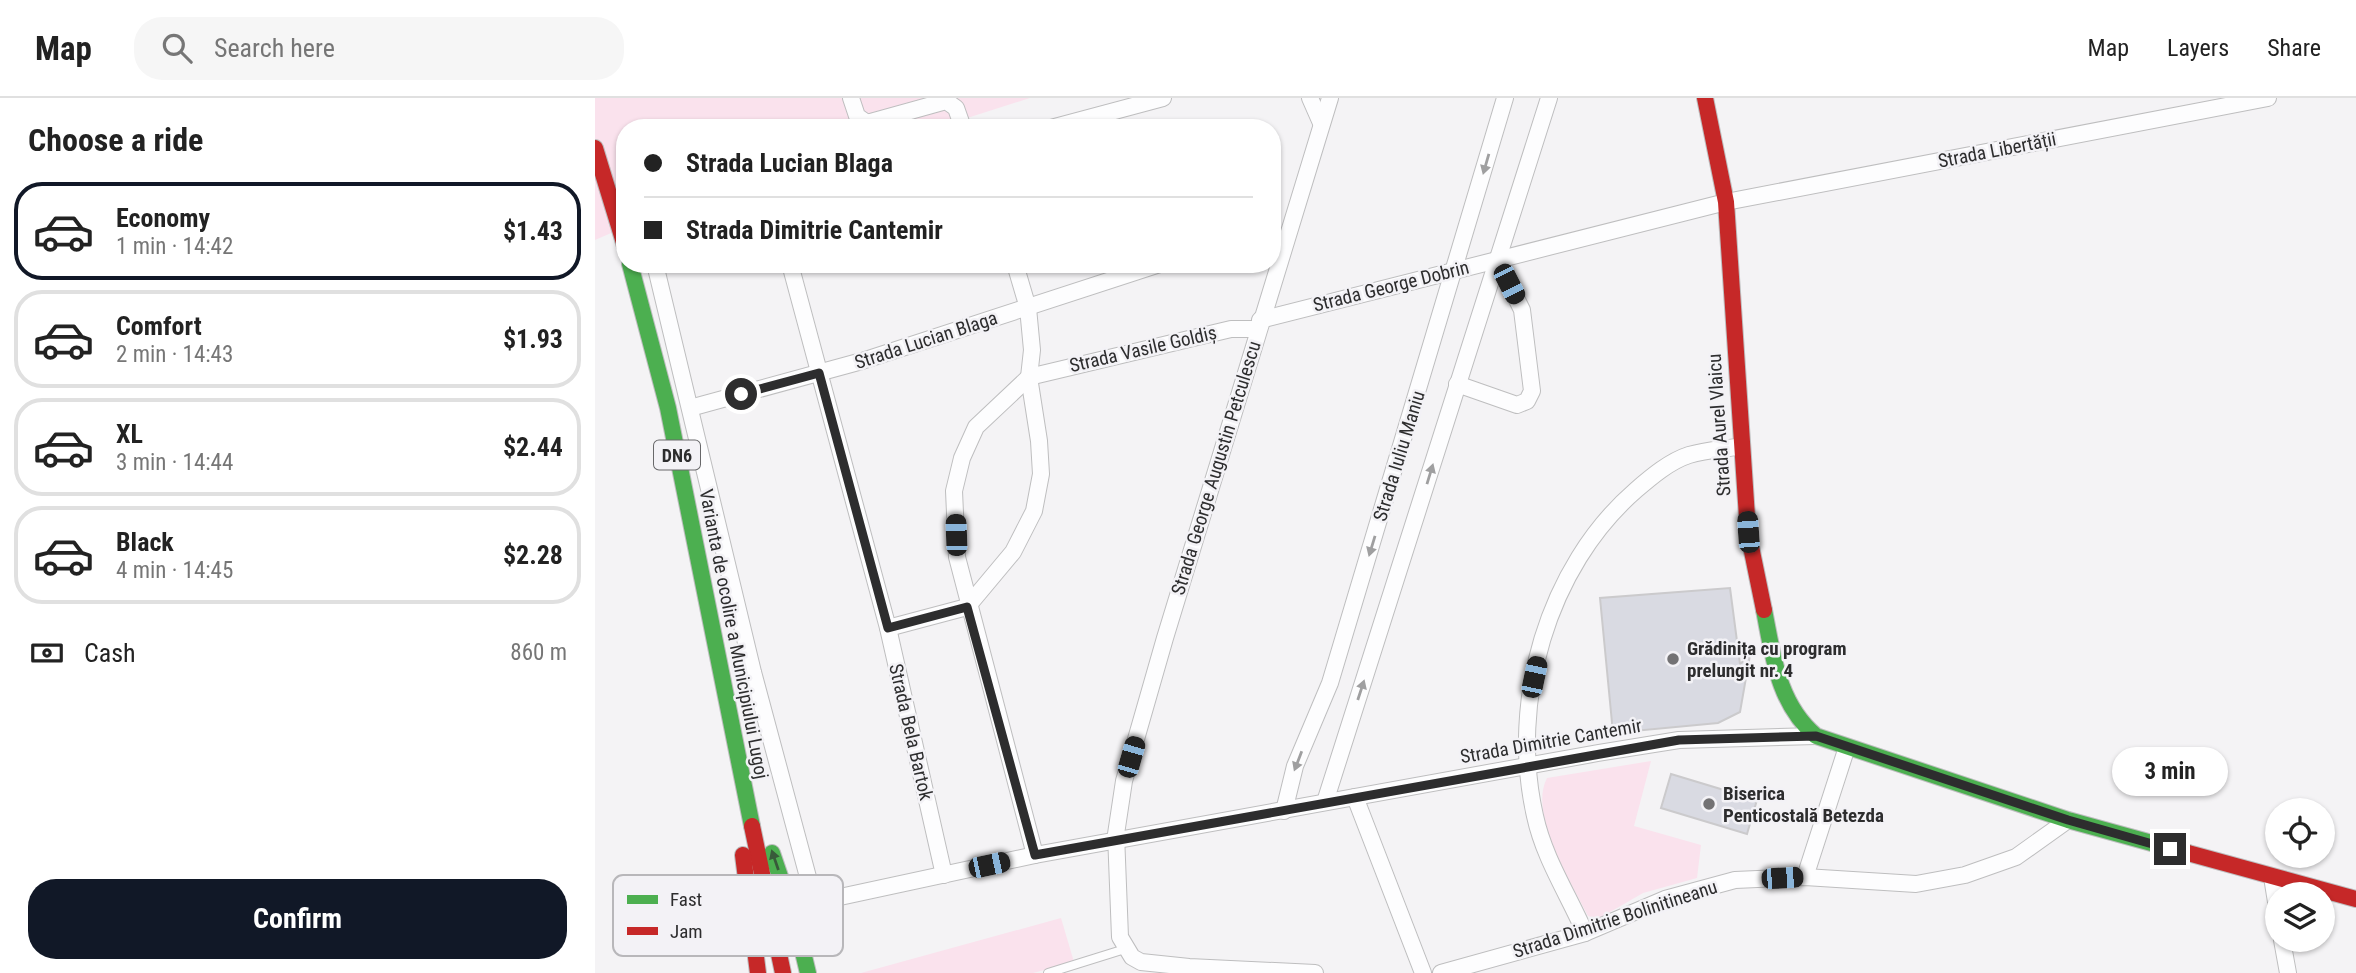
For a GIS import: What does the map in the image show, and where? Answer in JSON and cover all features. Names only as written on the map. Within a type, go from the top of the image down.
[{"type":"main road","name":"Strada Aurel Vlaicu","points":[[1705,98],[1726,202],[1748,532],[1775,662],[1785,696],[1798,721],[1816,736]]},
{"type":"main road","points":[[595,148],[616,217]]},
{"type":"main road","name":"Varianta de ocolire a Municipiului Lugoj","points":[[632,273],[668,408],[714,648],[762,875]]},
{"type":"main road","name":"DN6","points":[[714,648],[719,706],[745,875]]},
{"type":"main road","name":"DN6","points":[[714,648],[733,707],[765,832],[780,875]]},
{"type":"main road","name":"Strada Dimitrie Cantemir","points":[[1816,736],[2068,820],[2356,899]]},
{"type":"street","points":[[851,98],[857,116],[861,119]]},
{"type":"street","points":[[1085,119],[1163,98]]},
{"type":"street","points":[[1310,98],[1321,123]]},
{"type":"street","name":"Strada George Augustin Petculescu","points":[[1281,236],[1329,98]]},
{"type":"street","name":"Strada Iuliu Maniu","points":[[1284,811],[1295,766],[1331,682],[1456,270],[1505,98]]},
{"type":"street","name":"Strada Iuliu Maniu","points":[[1325,802],[1549,98]]},
{"type":"street","name":"Strada Libertății","points":[[1726,202],[2268,98]]},
{"type":"street","points":[[881,119],[946,101],[956,108],[960,119]]},
{"type":"street","name":"Strada George Dobrin","points":[[1258,324],[1497,259],[1726,202]]},
{"type":"street","points":[[1457,384],[1517,405],[1527,401],[1532,391],[1522,310],[1497,259]]},
{"type":"street","points":[[657,273],[690,408]]},
{"type":"street","name":"Strada Bela Bartok","points":[[792,273],[888,628],[944,875]]},
{"type":"street","points":[[888,628],[967,607],[1013,552],[1034,512],[1041,474],[1029,377],[1031,350],[1028,308],[1018,273]]},
{"type":"street","name":"Strada Lucian Blaga","points":[[690,408],[819,373],[1133,273]]},
{"type":"street","name":"Strada George Augustin Petculescu","points":[[1117,841],[1124,781],[1271,273]]},
{"type":"street","name":"Strada Vasile Goldiș","points":[[1029,377],[1258,324]]},
{"type":"street","points":[[1029,377],[976,427],[962,458],[954,491],[957,557],[967,607],[1035,855]]},
{"type":"street","name":"Strada Dimitrie Cantemir","points":[[690,408],[753,672],[807,875]]},
{"type":"street","points":[[1585,933],[1542,844],[1528,766],[1527,726],[1541,643],[1569,575],[1593,534],[1621,503],[1651,477],[1688,456],[1742,446]]},
{"type":"street","name":"Strada Dimitrie Cantemir","points":[[843,896],[1035,855],[1679,740],[1816,736]]},
{"type":"street","points":[[1805,877],[1847,747]]},
{"type":"street","points":[[1355,797],[1423,973]]},
{"type":"street","name":"Strada Dimitrie Bolinitineanu","points":[[1441,973],[1585,933],[1665,899],[1735,880],[1805,877],[1916,884],[1965,875],[2016,857],[2068,820]]},
{"type":"street","points":[[1117,841],[1120,937],[1125,949],[1141,962],[1315,973]]},
{"type":"street","points":[[2272,877],[2273,882]]},
{"type":"street","points":[[2284,952],[2288,973]]},
{"type":"lane","points":[[1048,973],[1125,949]]},
{"type":"shaded area","points":[[595,98],[1030,98],[964,119],[616,119],[616,231],[595,240]]},
{"type":"shaded area","points":[[1651,761],[1634,826],[1701,845],[1697,878],[1643,893],[1598,919],[1588,916],[1547,829],[1543,793],[1547,778]]},
{"type":"shaded area","points":[[1061,918],[1074,962],[1033,973],[861,973]]},
{"type":"building","name":"Grădinița cu program prelungit nr. 4","points":[[1730,588],[1740,664],[1750,655],[1740,712],[1718,723],[1613,733],[1600,598]]},
{"type":"building","name":"Biserica Penticostală Betezda","points":[[1671,774],[1757,800],[1747,834],[1661,808]]},
{"type":"traffic: fast","points":[[632,273],[668,408],[752,826]]},
{"type":"traffic: fast","points":[[1764,610],[1774,662],[1785,694],[1803,723],[1816,736],[2068,820],[2188,853]]},
{"type":"traffic: fast","points":[[772,853],[780,875]]},
{"type":"traffic: fast","points":[[804,956],[808,973]]},
{"type":"traffic: jam","points":[[1705,98],[1726,202],[1748,532],[1764,610]]},
{"type":"traffic: jam","points":[[595,148],[616,217]]},
{"type":"traffic: jam","points":[[752,826],[762,875]]},
{"type":"traffic: jam","points":[[2188,853],[2356,899]]},
{"type":"traffic: jam","points":[[743,855],[746,875]]},
{"type":"traffic: jam","points":[[756,956],[758,973]]},
{"type":"traffic: jam","points":[[779,956],[783,973]]},
{"type":"place","name":"Grădinița cu program prelungit nr. 4","points":[[1673,659]]},
{"type":"place","name":"Biserica Penticostală Betezda","points":[[1709,804]]},
{"type":"route","points":[[741,394],[819,373],[888,628],[967,607],[1035,855],[1679,740],[1816,736],[2068,820],[2170,849]]}]
